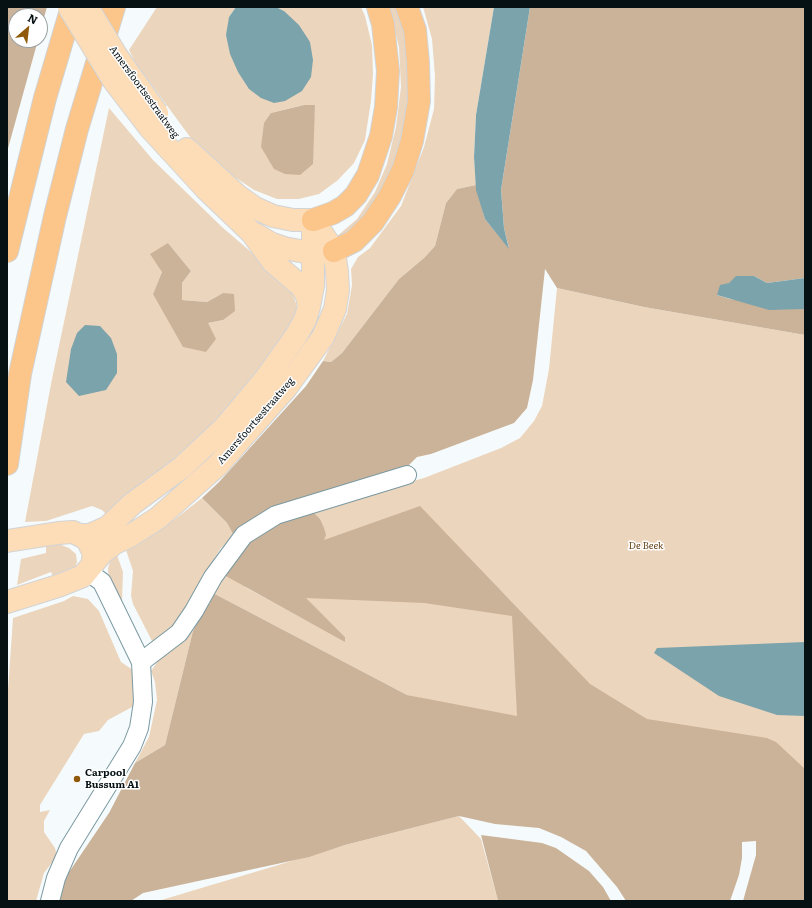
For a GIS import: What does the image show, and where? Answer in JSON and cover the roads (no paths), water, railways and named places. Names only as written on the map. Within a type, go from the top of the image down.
[{"type":"highway","points":[[7,251],[45,98],[71,7]]},
{"type":"highway","points":[[7,464],[20,374],[55,216],[77,129],[111,16],[129,7]]},
{"type":"highway","points":[[313,220],[333,213],[345,206],[356,195],[368,175],[377,149],[386,107],[388,71],[383,24],[378,7]]},
{"type":"highway","points":[[323,252],[354,241],[372,222],[390,196],[403,170],[412,141],[419,101],[415,30],[407,7]]},
{"type":"main road","name":"Amersfoortsestraatweg","points":[[7,602],[78,579],[90,568],[103,552],[158,518],[213,471],[286,388],[323,337],[335,309],[338,290],[323,252],[313,220],[293,220],[273,216],[255,208],[238,196],[153,120],[114,81],[94,51],[71,7]]},
{"type":"main road","name":"Amersfoortsestraatweg","points":[[87,7],[153,120],[206,189],[252,233],[273,262],[302,287],[307,296],[309,307]]},
{"type":"main road","name":"Amersfoortsestraatweg","points":[[252,233],[272,244],[295,251],[323,252]]},
{"type":"main road","name":"Amersfoortsestraatweg","points":[[7,541],[73,532],[80,535],[90,535],[108,528],[132,504],[181,468],[224,428],[257,389],[286,350],[305,320],[323,252]]},
{"type":"main road","points":[[80,535],[87,539],[93,548],[90,568]]},
{"type":"street","points":[[141,662],[179,633],[194,611],[212,577],[244,535],[276,515],[407,475]]},
{"type":"street","points":[[50,901],[56,878],[69,848],[132,746],[139,728],[143,702],[141,662],[102,582],[90,568]]},
{"type":"water","points":[[236,7],[276,7],[284,11],[299,25],[310,42],[313,60],[311,77],[302,91],[285,101],[274,103],[261,98],[249,89],[238,72],[230,54],[226,35],[229,17]]},
{"type":"water","points":[[494,7],[530,7],[501,190],[504,228],[509,249],[485,219],[476,190],[474,157],[476,115]]},
{"type":"water","points":[[736,276],[754,276],[767,283],[805,278],[805,309],[769,310],[717,295],[720,285],[729,283]]},
{"type":"water","points":[[85,325],[100,326],[111,338],[117,354],[117,373],[106,390],[79,396],[66,382],[71,349],[77,333]]},
{"type":"water","points":[[805,642],[805,716],[777,715],[719,696],[654,653],[657,648]]},
{"type":"place","name":"Carpool Bussum A1","points":[[77,779]]},
{"type":"park label","name":"De Beek","points":[[646,546]]}]
